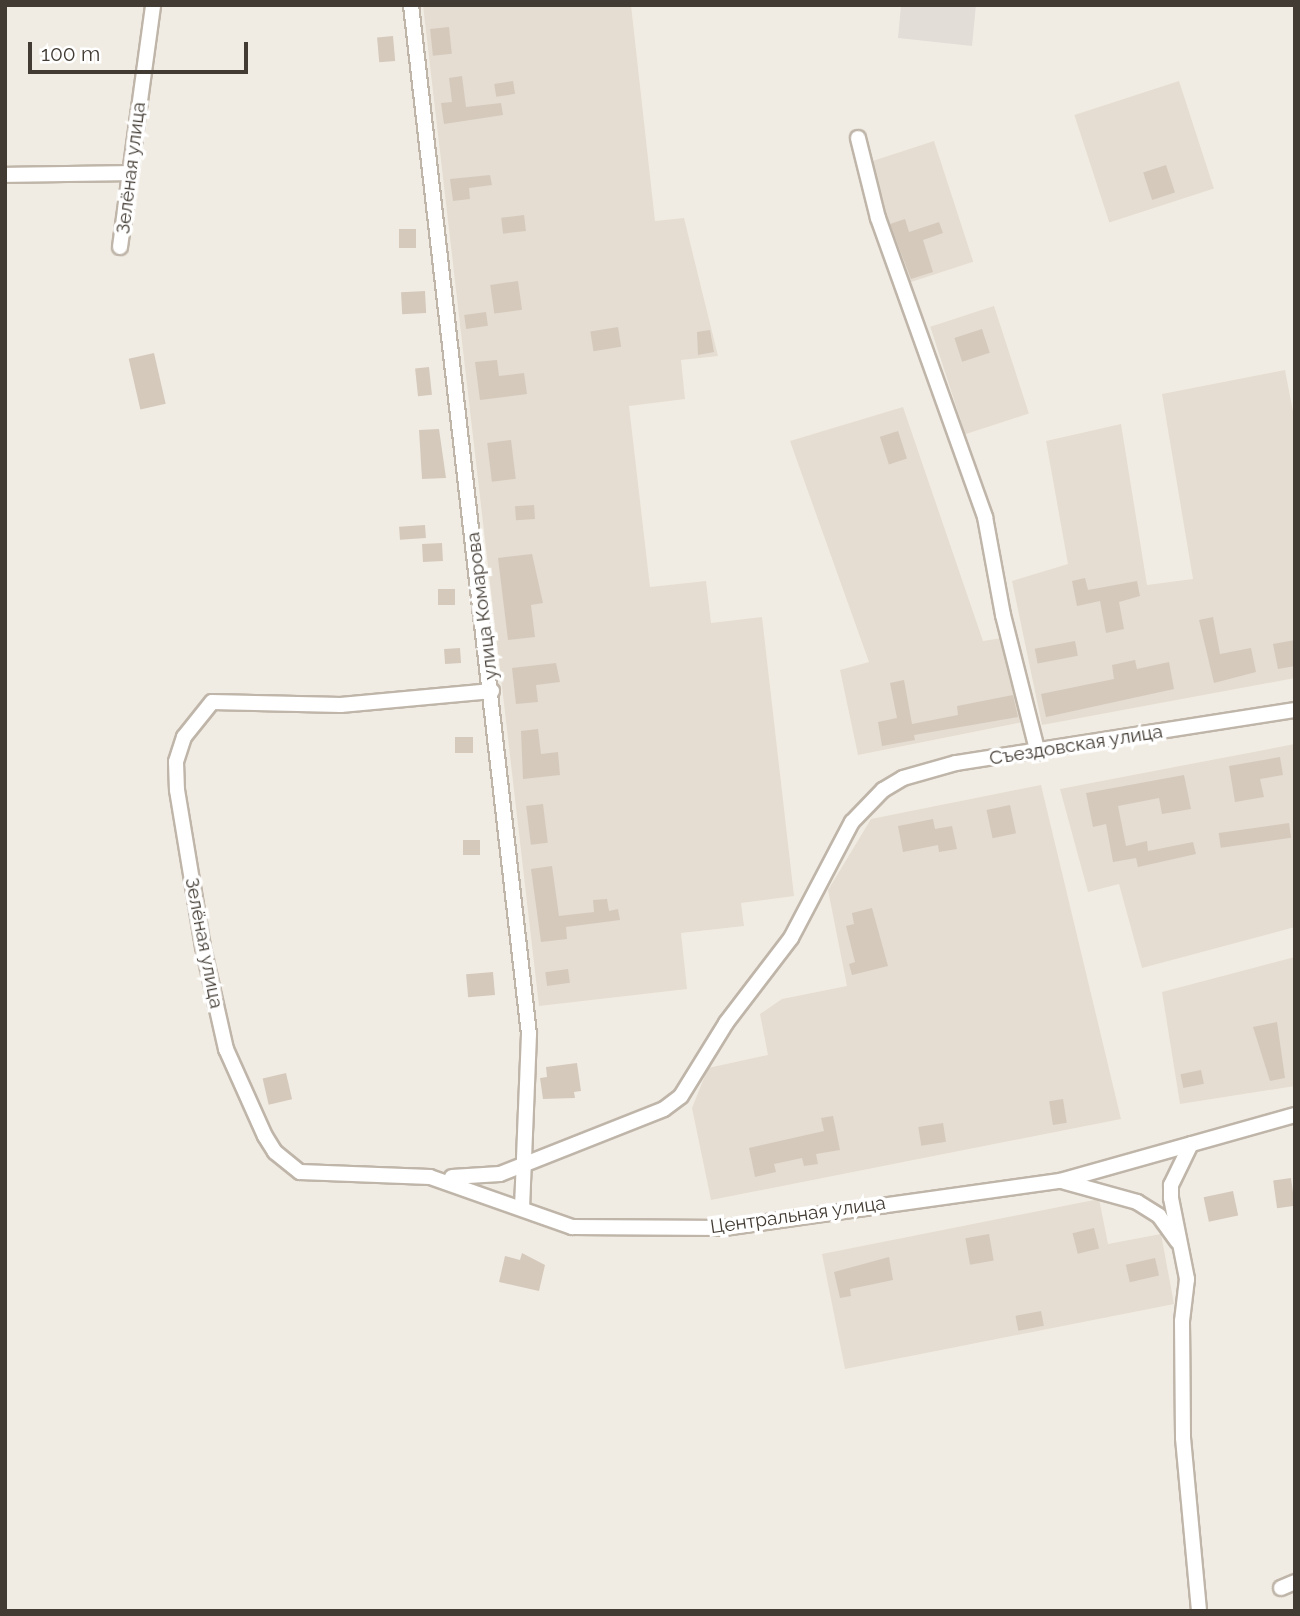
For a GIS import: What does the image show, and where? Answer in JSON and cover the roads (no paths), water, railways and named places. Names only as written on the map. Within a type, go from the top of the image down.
[{"type":"street","name":"Зелёная улица","points":[[120,247],[153,5]]},
{"type":"street","name":"улица Комарова","points":[[411,5],[492,691],[529,1034],[522,1208]]},
{"type":"street","points":[[858,138],[878,218],[985,517],[1008,636],[1038,753]]},
{"type":"street","points":[[5,175],[128,173]]},
{"type":"street","name":"Зелёная улица","points":[[300,1172],[275,1152],[245,1095],[226,1049],[203,947],[176,762],[184,737],[212,702],[341,705],[492,691]]},
{"type":"street","name":"Съездовская улица","points":[[430,1177],[500,1174],[524,1161],[664,1109],[681,1096],[726,1023],[791,938],[852,822],[867,805],[902,778],[930,769],[1295,710]]},
{"type":"street","name":"Центральная улица","points":[[300,1172],[430,1177],[572,1227],[723,1228],[1060,1181],[1295,1115]]},
{"type":"street","points":[[1191,1144],[1171,1185],[1186,1279],[1183,1438],[1199,1611]]},
{"type":"street","points":[[1060,1181],[1137,1202],[1158,1216],[1183,1248]]}]
